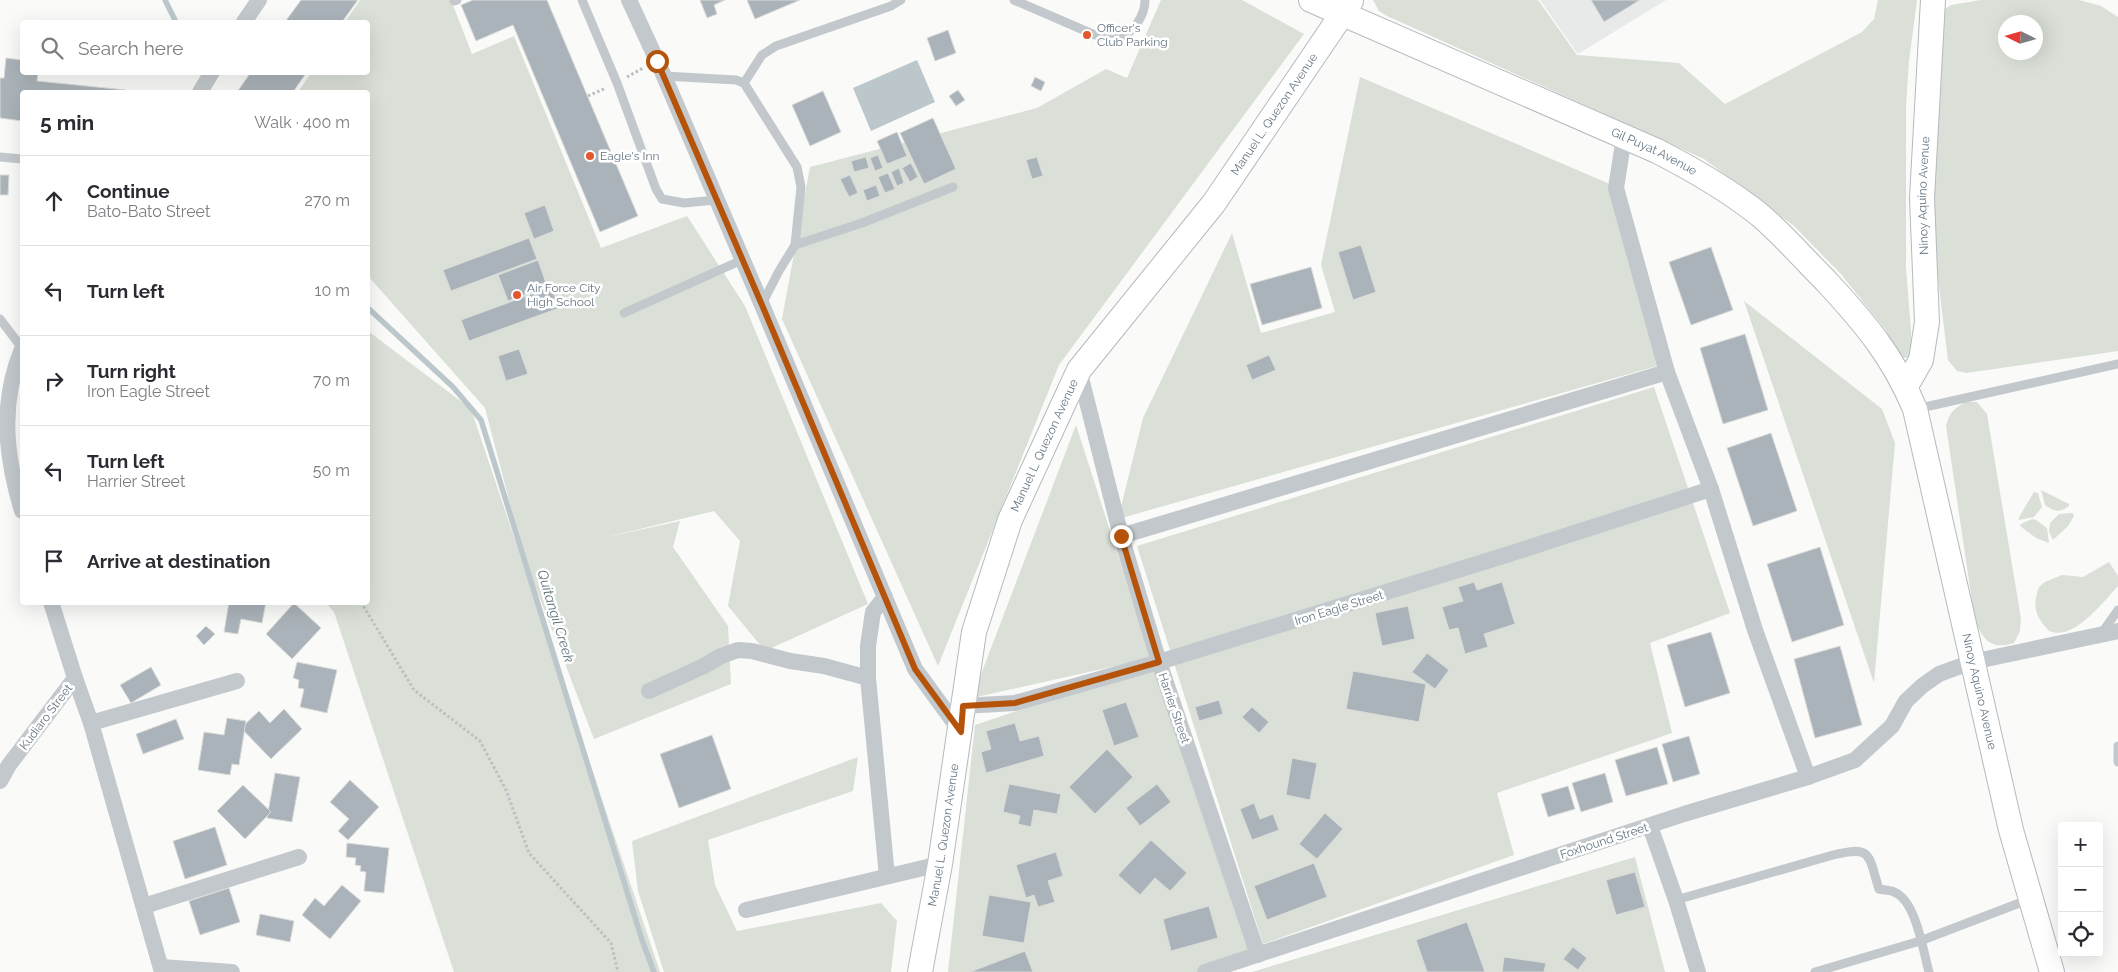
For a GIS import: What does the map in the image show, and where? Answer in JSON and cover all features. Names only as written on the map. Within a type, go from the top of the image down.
[{"type":"street","points":[[245,20],[259,0]]},
{"type":"street","points":[[629,0],[664,76],[762,305],[915,669],[961,732]]},
{"type":"street","name":"Gil Puyat Avenue","points":[[1311,0],[1347,7],[1697,172],[1725,190],[1784,237],[1876,337],[1906,386],[1915,409]]},
{"type":"street","name":"Ninoy Aquino Avenue","points":[[1906,386],[1921,360],[1926,322],[1922,198],[1933,0]]},
{"type":"street","name":"Manuel L. Quezon Avenue","points":[[920,972],[940,864],[961,732],[974,632],[1010,520],[1079,370],[1214,203],[1347,7]]},
{"type":"street","points":[[201,90],[210,75]]},
{"type":"street","points":[[1624,137],[1616,188],[1667,372],[1711,489],[1755,630],[1808,777]]},
{"type":"street","points":[[20,352],[7,380],[1,409],[6,450],[20,503]]},
{"type":"street","name":"Harrier Street","points":[[1079,370],[1121,536],[1159,662],[1258,955]]},
{"type":"street","points":[[1121,536],[1667,372]]},
{"type":"street","name":"Ninoy Aquino Avenue","points":[[1915,409],[2011,830],[2052,972]]},
{"type":"street","name":"Iron Eagle Street","points":[[963,706],[1015,703],[1159,662],[1503,556],[1711,489]]},
{"type":"street","points":[[885,597],[873,612],[868,646],[868,678],[886,876]]},
{"type":"street","points":[[52,605],[91,723],[162,969],[232,972]]},
{"type":"street","name":"Foxhound Street","points":[[1205,972],[1684,814],[1808,777],[1855,760],[1892,726],[1906,701],[1939,674],[1972,662],[2118,631]]},
{"type":"street","points":[[649,691],[704,666],[721,656],[738,650],[824,666],[868,678]]},
{"type":"street","name":"Kudiaro Street","points":[[0,781],[5,762],[75,678]]},
{"type":"street","points":[[91,723],[237,681]]},
{"type":"street","points":[[1650,826],[1676,900],[1698,972]]},
{"type":"street","points":[[144,906],[299,857]]},
{"type":"street","points":[[746,910],[940,864]]},
{"type":"lane","points":[[582,0],[617,83],[656,189],[662,199],[684,203],[716,200]]},
{"type":"lane","points":[[744,83],[762,55],[776,46],[891,6],[901,0]]},
{"type":"lane","points":[[1014,0],[1107,39],[1115,39],[1127,35],[1138,22],[1145,9],[1145,0]]},
{"type":"lane","points":[[664,76],[736,80],[744,83],[796,167],[801,187],[795,245],[762,305]]},
{"type":"lane","points":[[0,158],[20,159]]},
{"type":"lane","points":[[795,245],[862,223],[953,188]]},
{"type":"lane","points":[[624,313],[742,260]]},
{"type":"lane","points":[[0,320],[20,345]]},
{"type":"lane","points":[[1915,409],[2118,364]]},
{"type":"lane","points":[[2099,636],[2118,610]]},
{"type":"lane","points":[[2118,746],[2118,762]]},
{"type":"lane","points":[[1676,900],[1854,850],[1863,851],[1868,856],[1879,889],[1895,892],[1906,900],[1912,911],[1929,972]]},
{"type":"lane","points":[[1815,972],[1920,941],[2031,898]]},
{"type":"path","points":[[363,605],[414,690],[480,741],[506,790],[530,853],[611,943],[618,972]]},
{"type":"shaded area","points":[[360,0],[451,0],[472,54],[514,36],[601,248],[687,216],[745,306],[868,604],[765,651],[728,606],[740,541],[714,511],[603,538],[680,521],[673,547],[728,626],[731,684],[594,739],[524,557],[485,408],[370,278],[370,90],[299,90],[310,75],[370,75],[370,20],[346,20]]},
{"type":"shaded area","points":[[1161,0],[1242,0],[1304,34],[1059,365],[938,666],[782,319],[810,167],[1037,108],[1106,69],[1127,78]]},
{"type":"shaded area","points":[[1373,0],[1538,0],[1577,55],[1679,63],[1725,104],[1862,32],[1874,19],[1878,0],[1917,0],[1909,61],[1906,106],[1906,268],[1911,355],[1907,358],[1901,357],[1885,329],[1840,273],[1794,226],[1704,159],[1387,16],[1379,11]]},
{"type":"shaded area","points":[[1540,0],[1666,0],[1578,54]]},
{"type":"shaded area","points":[[1981,0],[2079,0],[2101,6],[2118,17],[2118,351],[1966,373],[1957,371],[1948,360],[1935,254],[1932,203],[1942,11],[1951,5]]},
{"type":"shaded area","points":[[917,60],[935,102],[871,131],[853,88]]},
{"type":"shaded area","points":[[1360,77],[1624,190],[1671,362],[1118,519],[1143,418],[1232,233],[1261,333],[1335,312],[1321,265]]},
{"type":"shaded area","points":[[1744,301],[1882,409],[1895,443],[1874,683]]},
{"type":"shaded area","points":[[370,333],[471,409],[660,972],[454,972],[334,612],[328,605],[370,605]]},
{"type":"shaded area","points":[[1654,387],[1730,613],[1650,643],[1672,733],[1497,793],[1514,855],[1263,944],[1137,546]]},
{"type":"shaded area","points":[[1966,402],[1977,402],[1987,414],[2021,619],[2020,631],[2014,643],[2006,645],[1994,644],[1985,639],[1975,621],[1946,426],[1953,411]]},
{"type":"shaded area","points":[[1076,425],[1151,658],[972,698]]},
{"type":"shaded area","points":[[2041,490],[2069,504],[2069,506],[2060,511],[2048,507],[2045,505]]},
{"type":"shaded area","points":[[2034,492],[2038,493],[2042,507],[2034,517],[2019,520],[2019,517]]},
{"type":"shaded area","points":[[2073,513],[2074,516],[2068,526],[2053,540],[2049,532],[2050,523],[2059,514]]},
{"type":"shaded area","points":[[2032,519],[2047,528],[2049,543],[2036,538],[2020,526]]},
{"type":"shaded area","points":[[2109,562],[2118,576],[2118,586],[2078,626],[2058,633],[2049,631],[2036,610],[2035,605],[2039,587],[2045,582],[2062,575],[2083,577]]},
{"type":"shaded area","points":[[1160,663],[1258,962],[1221,972],[948,972],[975,725]]},
{"type":"shaded area","points":[[858,757],[853,791],[708,840],[715,885],[737,931],[881,903],[897,921],[891,972],[664,972],[638,891],[632,841]]},
{"type":"shaded area","points":[[1635,857],[1665,972],[1252,972]]},
{"type":"building","points":[[301,0],[358,0],[343,20],[286,20]]},
{"type":"building","name":"Eagle's Inn","points":[[473,0],[547,0],[638,216],[600,232],[513,25],[476,41],[461,5]]},
{"type":"building","points":[[700,0],[725,0],[714,5],[717,14],[707,18]]},
{"type":"building","points":[[747,0],[800,0],[755,19]]},
{"type":"building","points":[[1591,0],[1640,0],[1604,22]]},
{"type":"building","points":[[948,30],[956,53],[935,61],[927,38]]},
{"type":"building","points":[[6,58],[20,60],[20,75],[38,75],[37,81],[126,90],[20,90],[20,121],[0,118],[0,78],[4,78]]},
{"type":"building","points":[[249,75],[305,75],[294,90],[238,90]]},
{"type":"building","points":[[1035,77],[1045,82],[1041,91],[1031,86]]},
{"type":"building","points":[[958,90],[965,100],[956,106],[949,96]]},
{"type":"building","points":[[823,91],[841,132],[810,146],[792,105]]},
{"type":"building","points":[[933,118],[956,169],[924,184],[900,133]]},
{"type":"building","points":[[897,132],[907,156],[887,164],[877,141]]},
{"type":"building","points":[[878,155],[883,168],[875,171],[870,158]]},
{"type":"building","points":[[866,157],[869,168],[854,172],[851,161]]},
{"type":"building","points":[[1037,157],[1043,176],[1032,179],[1026,160]]},
{"type":"building","points":[[911,163],[918,177],[910,182],[902,168]]},
{"type":"building","points":[[899,168],[904,183],[897,186],[891,172]]},
{"type":"building","points":[[888,173],[895,189],[885,193],[878,177]]},
{"type":"building","points":[[0,175],[9,175],[8,195],[0,195]]},
{"type":"building","points":[[850,175],[858,193],[849,197],[840,179]]},
{"type":"building","points":[[876,185],[880,196],[867,201],[863,190]]},
{"type":"building","points":[[545,205],[554,231],[534,239],[524,213]]},
{"type":"building","points":[[529,238],[537,259],[451,291],[443,270]]},
{"type":"building","points":[[1361,245],[1376,292],[1353,300],[1338,252]]},
{"type":"building","points":[[1711,247],[1733,310],[1691,325],[1669,262]]},
{"type":"building","points":[[538,260],[547,286],[508,301],[498,275]]},
{"type":"building","points":[[1311,267],[1322,308],[1262,325],[1250,284]]},
{"type":"building","points":[[551,287],[559,308],[469,341],[461,320]]},
{"type":"building","points":[[1745,334],[1768,410],[1723,424],[1700,348]]},
{"type":"building","points":[[519,349],[528,374],[506,381],[498,356]]},
{"type":"building","points":[[1269,355],[1276,370],[1252,380],[1246,365]]},
{"type":"building","points":[[1771,433],[1797,511],[1753,526],[1727,448]]},
{"type":"building","points":[[1820,547],[1844,625],[1792,642],[1767,564]]},
{"type":"building","points":[[1474,582],[1477,590],[1502,582],[1515,624],[1484,634],[1488,647],[1465,654],[1458,628],[1449,630],[1442,607],[1463,601],[1458,587]]},
{"type":"building","points":[[228,605],[265,605],[262,623],[241,619],[238,634],[224,632]]},
{"type":"building","points":[[292,605],[296,605],[321,628],[292,659],[266,634]]},
{"type":"building","points":[[1408,606],[1415,639],[1382,646],[1375,613]]},
{"type":"building","points":[[206,626],[215,634],[204,645],[196,636]]},
{"type":"building","points":[[1711,632],[1730,693],[1685,707],[1667,645]]},
{"type":"building","points":[[1840,646],[1862,725],[1815,738],[1794,659]]},
{"type":"building","points":[[1427,653],[1449,670],[1435,689],[1412,672]]},
{"type":"building","points":[[297,662],[337,670],[327,713],[300,707],[304,689],[298,688],[299,680],[293,678]]},
{"type":"building","points":[[151,667],[161,685],[131,703],[120,685]]},
{"type":"building","points":[[1353,671],[1426,684],[1419,722],[1346,709]]},
{"type":"building","points":[[1219,700],[1223,714],[1199,721],[1195,707]]},
{"type":"building","points":[[1126,702],[1139,737],[1114,746],[1102,710]]},
{"type":"building","points":[[1252,707],[1269,722],[1259,733],[1242,717]]},
{"type":"building","points":[[284,709],[302,729],[271,759],[241,728],[259,711],[270,723]]},
{"type":"building","points":[[227,718],[246,721],[239,765],[232,764],[230,775],[198,770],[204,732],[224,735]]},
{"type":"building","points":[[176,719],[184,739],[143,754],[136,734]]},
{"type":"building","points":[[1015,723],[1020,741],[1039,736],[1044,756],[986,773],[981,752],[991,749],[986,731]]},
{"type":"building","points":[[712,735],[731,789],[679,808],[660,754]]},
{"type":"building","points":[[1689,736],[1700,774],[1673,782],[1662,744]]},
{"type":"building","points":[[1657,747],[1668,784],[1626,796],[1615,760]]},
{"type":"building","points":[[1107,749],[1133,777],[1095,814],[1069,787]]},
{"type":"building","points":[[1292,758],[1317,763],[1310,800],[1286,795]]},
{"type":"building","points":[[275,773],[300,777],[292,822],[267,818]]},
{"type":"building","points":[[1605,773],[1613,802],[1581,812],[1572,783]]},
{"type":"building","points":[[350,780],[379,807],[348,840],[338,831],[349,819],[330,802]]},
{"type":"building","points":[[1009,784],[1061,794],[1057,814],[1034,810],[1031,827],[1018,824],[1020,816],[1003,812]]},
{"type":"building","points":[[1157,784],[1171,802],[1140,826],[1126,808]]},
{"type":"building","points":[[243,785],[271,812],[245,839],[217,811]]},
{"type":"building","points":[[1568,786],[1575,809],[1548,817],[1541,794]]},
{"type":"building","points":[[1254,803],[1260,819],[1273,814],[1279,830],[1252,840],[1240,809]]},
{"type":"building","points":[[1325,813],[1343,829],[1317,859],[1299,844]]},
{"type":"building","points":[[215,827],[227,865],[185,879],[173,841]]},
{"type":"building","points":[[1151,840],[1187,873],[1170,891],[1155,878],[1140,895],[1118,875]]},
{"type":"building","points":[[347,843],[389,848],[384,893],[364,891],[366,872],[360,871],[361,866],[355,865],[356,858],[346,857]]},
{"type":"building","points":[[1056,852],[1063,876],[1048,881],[1055,902],[1038,907],[1034,895],[1026,898],[1016,865]]},
{"type":"building","points":[[1314,863],[1327,897],[1267,920],[1254,886]]},
{"type":"building","points":[[1635,872],[1645,907],[1616,915],[1606,880]]},
{"type":"building","points":[[342,885],[361,901],[330,939],[302,915],[315,898],[324,906]]},
{"type":"building","points":[[229,888],[240,922],[200,935],[189,901]]},
{"type":"building","points":[[989,895],[1031,902],[1024,943],[982,936]]},
{"type":"building","points":[[1209,906],[1218,938],[1171,951],[1163,919]]},
{"type":"building","points":[[260,914],[294,921],[290,942],[256,935]]},
{"type":"building","points":[[1467,922],[1485,972],[1427,972],[1416,940]]},
{"type":"building","points":[[1573,947],[1587,958],[1578,970],[1563,959]]},
{"type":"building","points":[[1025,951],[1033,972],[970,972]]},
{"type":"building","points":[[1504,957],[1546,963],[1544,972],[1502,972]]},
{"type":"waterway","name":"Quitangil Creek","points":[[165,0],[175,20]]},
{"type":"waterway","name":"Quitangil Creek","points":[[370,310],[453,387],[481,420],[642,940],[654,972]]},
{"type":"place","name":"Officer's Club Parking","points":[[1087,35]]},
{"type":"place","name":"Eagle's Inn","points":[[590,156]]},
{"type":"place","name":"Air Force City High School","points":[[517,295]]},
{"type":"route","points":[[657,61],[915,669],[961,732],[963,706],[1015,703],[1159,662],[1121,536]]}]
